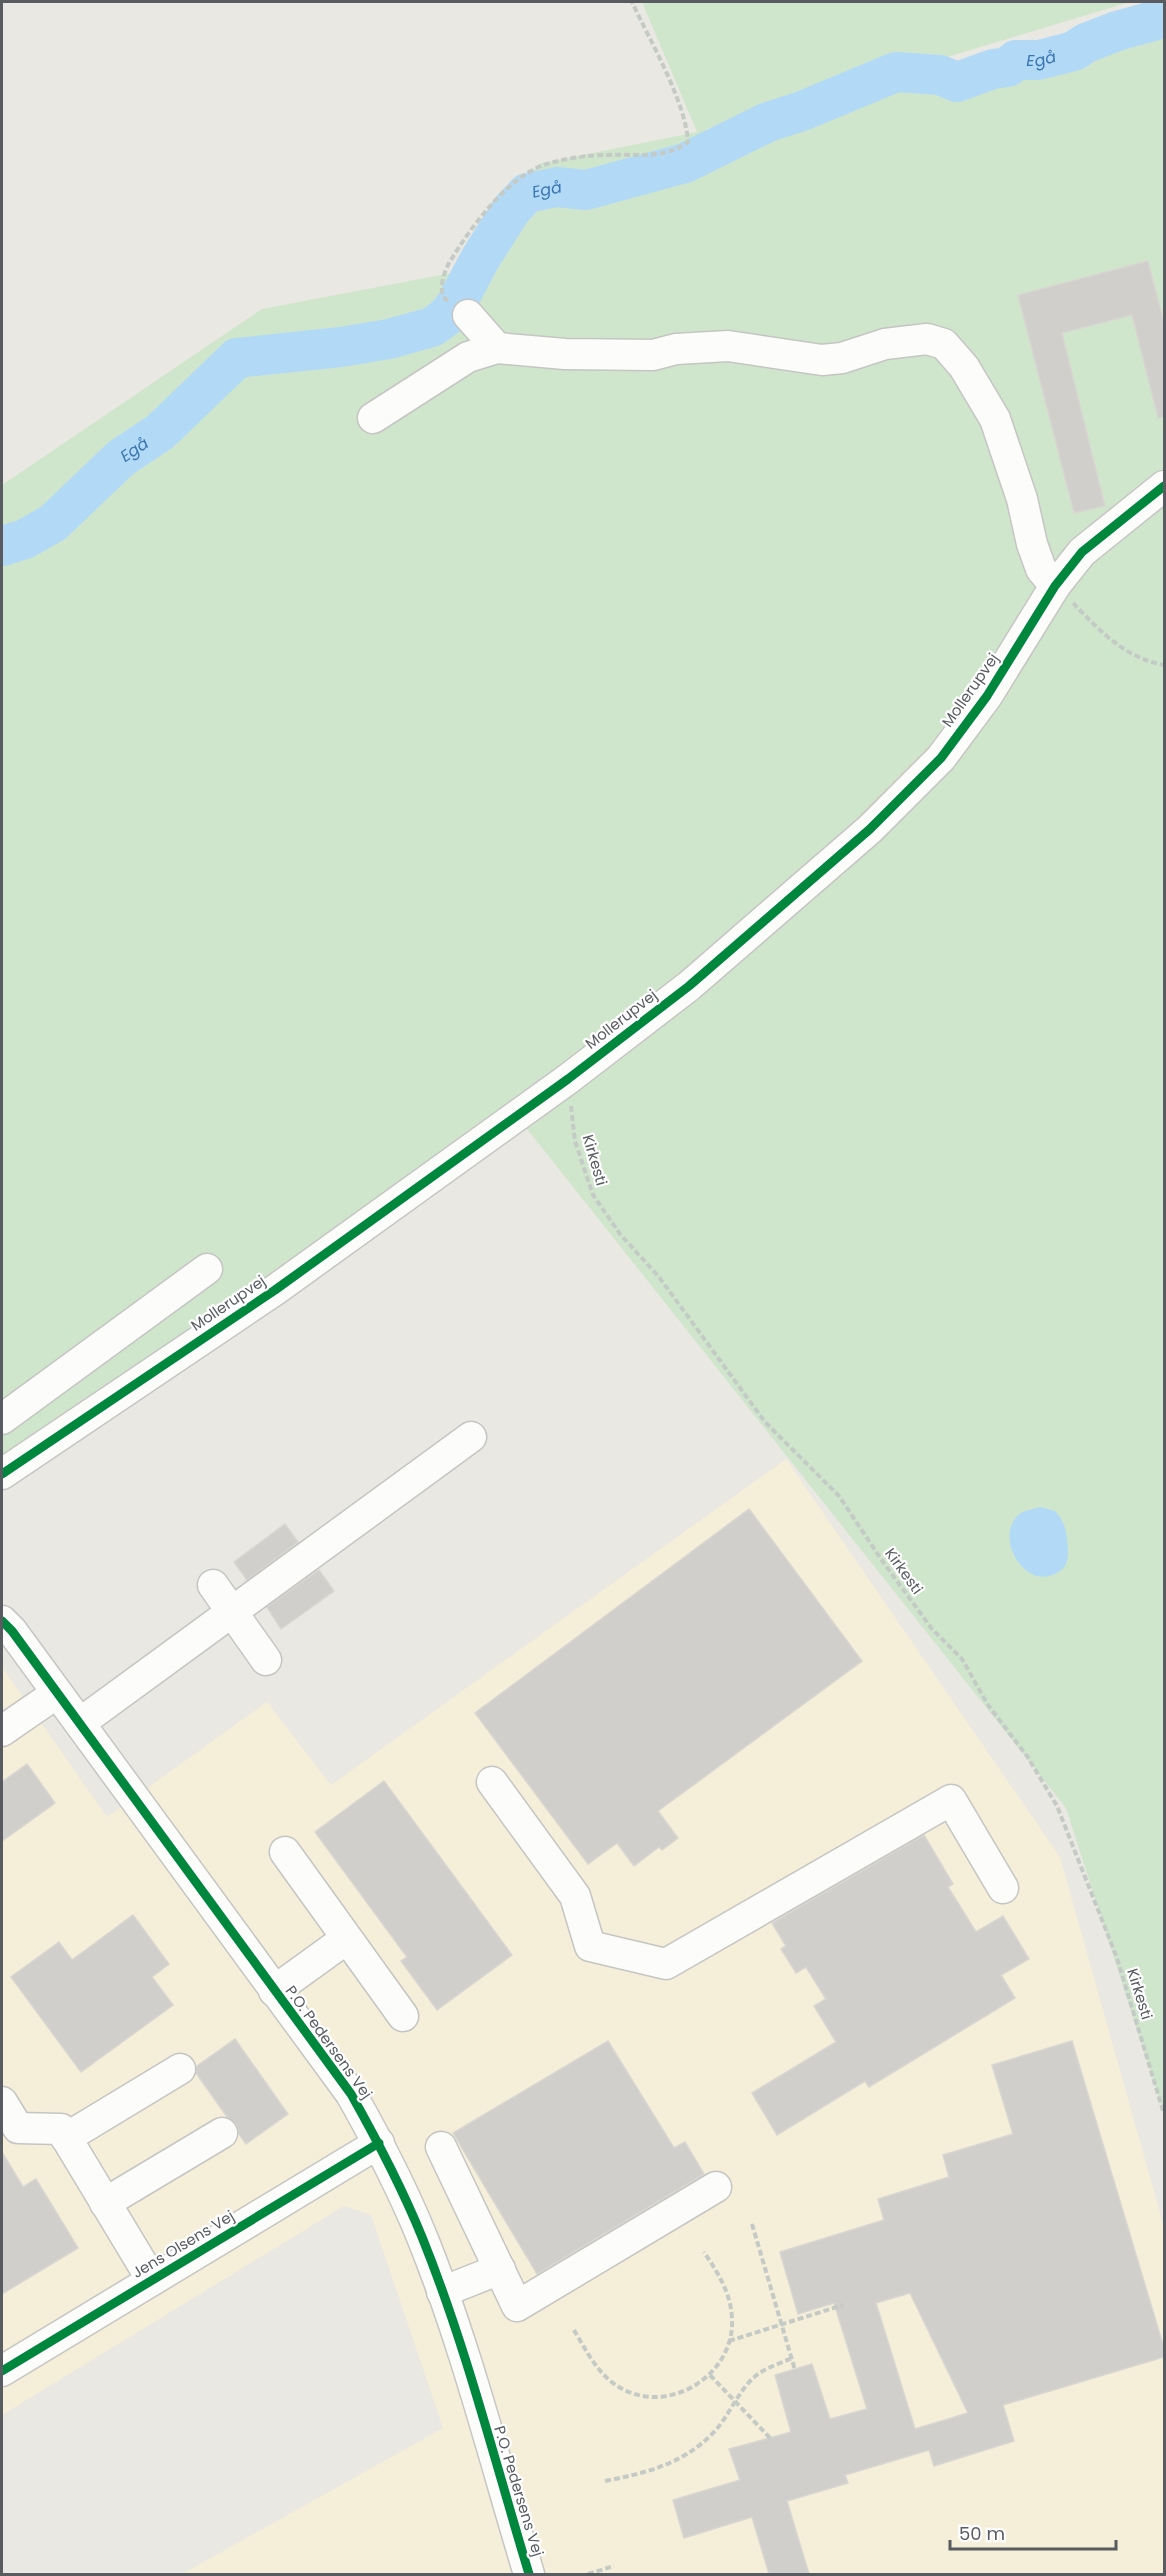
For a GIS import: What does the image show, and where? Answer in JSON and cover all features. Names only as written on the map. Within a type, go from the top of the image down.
[{"type":"street","points":[[468,315],[497,348]]},
{"type":"street","points":[[373,418],[468,357],[497,348],[566,354],[653,355],[676,350],[728,346],[822,360],[842,358],[885,344],[927,339],[944,344],[964,367],[995,419],[1019,488],[1041,569],[1055,586]]},
{"type":"street","name":"Mollerupvej","points":[[7,1464],[275,1290],[568,1079],[688,986],[870,829],[941,758],[987,696],[1055,586],[1082,552],[1164,486]]},
{"type":"street","points":[[2,1419],[207,1269]]},
{"type":"street","points":[[80,1724],[471,1437]]},
{"type":"street","points":[[213,1585],[266,1660]]},
{"type":"street","name":"P.O. Pedersens Vej","points":[[2,1621],[12,1631],[351,2094],[379,2143],[421,2236],[442,2292],[529,2574]]},
{"type":"street","points":[[2,1731],[57,1693]]},
{"type":"street","points":[[492,1782],[575,1896],[590,1946],[666,1964],[951,1800],[1003,1888]]},
{"type":"street","points":[[285,1852],[403,2016]]},
{"type":"street","points":[[274,1991],[346,1939]]},
{"type":"street","points":[[66,2138],[180,2069]]},
{"type":"street","points":[[2,2102],[18,2128],[61,2129],[152,2280]]},
{"type":"street","points":[[105,2203],[222,2133]]},
{"type":"street","name":"Jens Olsens Vej","points":[[2,2371],[379,2143]]},
{"type":"street","points":[[441,2147],[518,2306],[716,2187]]},
{"type":"street","points":[[442,2292],[500,2270]]},
{"type":"path","points":[[443,298],[441,292],[449,262],[499,194],[527,174],[542,165],[603,154],[657,156],[675,151],[688,142],[687,128],[675,97],[632,2]]},
{"type":"path","points":[[1055,586],[1109,640],[1136,657],[1164,665]]},
{"type":"path","points":[[752,2224],[795,2370]]},
{"type":"path","points":[[574,2330],[598,2369],[618,2387],[637,2395],[658,2398],[685,2392],[710,2375],[724,2357],[732,2322],[728,2294],[704,2252]]},
{"type":"path","points":[[729,2341],[843,2305]]},
{"type":"path","points":[[605,2481],[656,2470],[686,2456],[714,2432],[734,2402],[758,2374],[792,2358]]},
{"type":"path","points":[[710,2375],[770,2438]]},
{"type":"path","points":[[588,2574],[614,2566]]},
{"type":"shaded area","points":[[786,1459],[1060,1857],[1164,2227],[1164,2574],[182,2574],[443,2428],[371,2215],[344,2206],[2,2415],[2,1667],[107,1817],[267,1702],[331,1785]]},
{"type":"green space","points":[[642,2],[1130,2],[897,72],[940,75],[957,82],[993,69],[1008,67],[1016,60],[1039,60],[1074,51],[1086,43],[1117,31],[1164,18],[1164,2114],[1066,1808],[512,1110],[2,1465],[2,485],[262,309],[462,271],[538,164],[697,132]],"holes":[[[883,76],[802,111],[706,130]]]},
{"type":"water","points":[[1040,1507],[1055,1511],[1059,1515],[1065,1529],[1068,1550],[1065,1566],[1057,1573],[1045,1577],[1023,1568],[1015,1558],[1010,1533],[1013,1522],[1021,1513]]},
{"type":"building","points":[[1148,261],[1164,323],[1164,417],[1158,418],[1132,315],[1062,333],[1105,506],[1074,513],[1018,295]]},
{"type":"building","points":[[749,1509],[862,1661],[658,1811],[678,1838],[662,1850],[659,1847],[634,1866],[617,1843],[588,1864],[475,1713]]},
{"type":"building","points":[[285,1524],[298,1542],[247,1580],[234,1562]]},
{"type":"building","points":[[319,1570],[334,1591],[281,1629],[267,1607]]},
{"type":"building","points":[[27,1764],[55,1803],[2,1841],[2,1782]]},
{"type":"building","points":[[384,1781],[512,1955],[437,2010],[401,1961],[407,1957],[315,1832]]},
{"type":"building","points":[[924,1835],[953,1884],[948,1887],[976,1932],[1003,1916],[1029,1959],[1001,1975],[1015,1998],[869,2087],[865,2081],[777,2135],[752,2093],[836,2042],[814,2006],[826,1999],[806,1967],[796,1973],[781,1949],[786,1946],[772,1923]]},
{"type":"building","points":[[133,1915],[169,1964],[152,1977],[173,2005],[81,2072],[11,1977],[59,1942],[72,1960]]},
{"type":"building","points":[[235,2039],[288,2114],[246,2144],[236,2124],[227,2117],[196,2073],[197,2066]]},
{"type":"building","points":[[608,2041],[674,2148],[685,2142],[704,2174],[537,2274],[453,2133]]},
{"type":"building","points":[[1072,2041],[1164,2348],[1164,2357],[1003,2405],[1014,2441],[934,2466],[929,2450],[845,2475],[848,2483],[787,2501],[809,2574],[769,2574],[752,2517],[684,2538],[673,2500],[740,2480],[729,2449],[791,2432],[775,2375],[812,2364],[830,2419],[867,2409],[834,2303],[798,2314],[780,2252],[884,2220],[878,2199],[949,2177],[943,2155],[1013,2134],[992,2065]],"holes":[[[910,2293],[968,2413],[915,2429],[876,2303]]]},
{"type":"building","points":[[2,2152],[23,2187],[36,2179],[78,2248],[2,2294]]},
{"type":"waterway","name":"Egå","points":[[2,546],[25,539],[53,523],[121,458],[160,432],[237,358],[341,347],[389,339],[432,327],[446,317],[455,306],[480,259],[511,210],[527,193],[557,187],[586,190],[685,163],[768,122],[802,111],[896,72],[940,75],[957,82],[993,69],[1008,67],[1016,60],[1039,60],[1074,51],[1086,43],[1117,31],[1164,18]]},
{"type":"cycle path","points":[[2,1474],[275,1290],[568,1079],[689,986],[870,829],[941,758],[987,696],[1055,586],[1082,552],[1164,486]]},
{"type":"cycle path","points":[[2,1621],[12,1631],[351,2094],[361,2111],[406,2200],[438,2278],[479,2404],[529,2574]]},
{"type":"cycle path","points":[[2,2371],[379,2143]]}]
